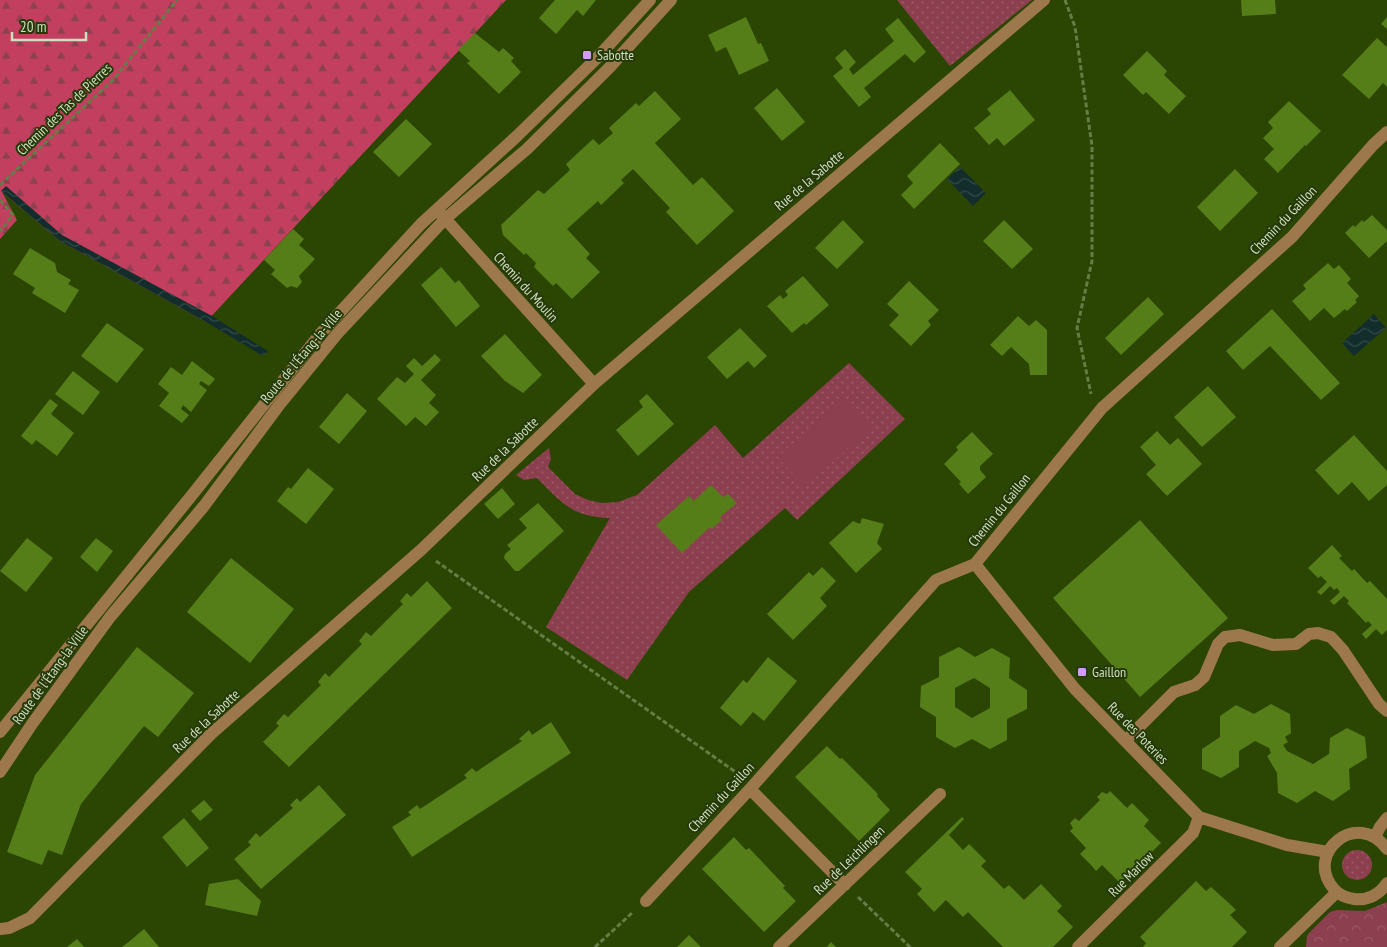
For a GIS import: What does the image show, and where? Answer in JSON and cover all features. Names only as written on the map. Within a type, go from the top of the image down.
[{"type":"street","name":"Route de l'Étang-la-Ville","points":[[0,732],[192,495],[296,362],[358,292],[420,224],[517,136],[577,78],[650,0]]},
{"type":"street","name":"Route de l'Étang-la-Ville","points":[[0,772],[32,724],[110,617],[204,506],[294,387],[337,334],[445,219],[527,149],[609,68],[671,0]]},
{"type":"street","name":"Rue de la Sabotte","points":[[0,929],[9,928],[30,918],[211,734],[421,550],[594,384],[1044,0]]},
{"type":"street","name":"Chemin du Gaillon","points":[[646,901],[750,789],[936,580],[975,564],[1102,408],[1292,236],[1387,132]]},
{"type":"street","name":"Chemin du Moulin","points":[[437,209],[594,384]]},
{"type":"street","name":"Rue des Poteries","points":[[975,564],[1075,689],[1199,817],[1287,845],[1328,852]]},
{"type":"street","points":[[1125,741],[1174,692],[1195,685],[1204,677],[1218,644],[1225,637],[1240,635],[1273,645],[1296,644],[1309,634],[1318,633],[1331,637],[1343,650],[1379,704],[1387,711]]},
{"type":"street","points":[[16,712],[32,724]]},
{"type":"street","points":[[750,789],[844,885]]},
{"type":"street","name":"Rue de Leichlingen","points":[[780,947],[940,794]]},
{"type":"street","name":"Rue Marlow","points":[[1078,947],[1193,834],[1199,817]]},
{"type":"street","points":[[1375,837],[1387,818]]},
{"type":"street","points":[[1387,849],[1375,837],[1365,833],[1354,833],[1338,840],[1328,852],[1325,863],[1326,874],[1330,884],[1337,892],[1346,897],[1366,899],[1376,894],[1387,883]]},
{"type":"street","points":[[1280,947],[1337,892]]},
{"type":"path","name":"Chemin des Tas de Pierres","points":[[0,184],[113,80],[177,0]]},
{"type":"path","points":[[1066,0],[1075,27],[1092,146],[1092,261],[1077,328],[1092,396],[1102,408]]},
{"type":"path","points":[[0,200],[14,216],[0,230]]},
{"type":"path","points":[[421,550],[737,773]]},
{"type":"path","points":[[844,885],[910,947]]},
{"type":"path","points":[[595,947],[646,901]]},
{"type":"green space","points":[[0,0],[506,0],[206,322],[60,241],[2,192],[17,220],[0,239]]},
{"type":"green space","points":[[897,0],[1032,0],[950,66]]},
{"type":"green space","points":[[849,363],[905,419],[797,520],[785,508],[689,592],[627,680],[546,627],[610,518],[586,515],[577,511],[561,501],[537,478],[524,480],[516,475],[549,448],[551,459],[548,467],[575,494],[588,500],[602,503],[618,502],[637,495],[715,425],[743,458]]},
{"type":"green space","points":[[843,397],[871,427],[805,487],[778,457]]},
{"type":"green space","points":[[1357,850],[1368,854],[1372,865],[1368,876],[1357,880],[1346,876],[1342,865],[1346,854]]},
{"type":"green space","points":[[1387,902],[1387,947],[1306,947],[1309,933],[1330,912],[1337,910],[1365,911]]},
{"type":"water","points":[[960,167],[986,193],[973,206],[947,179]]},
{"type":"water","points":[[6,186],[62,235],[212,316],[268,351],[263,356],[60,241],[1,191]]},
{"type":"water","points":[[1374,314],[1386,328],[1354,356],[1342,343]]},
{"type":"building","points":[[555,0],[596,0],[583,16],[577,10],[556,34],[539,18]]},
{"type":"building","points":[[1241,0],[1275,0],[1276,14],[1242,16]]},
{"type":"building","points":[[746,17],[758,44],[761,43],[769,61],[739,75],[726,47],[716,52],[708,35]]},
{"type":"building","points":[[1387,17],[1387,29],[1381,24]]},
{"type":"building","points":[[898,18],[926,52],[914,63],[905,54],[864,88],[871,97],[859,107],[833,76],[843,68],[835,58],[845,49],[856,62],[849,69],[853,75],[894,41],[885,29]]},
{"type":"building","points":[[475,33],[499,52],[503,48],[514,58],[511,61],[521,72],[499,94],[467,63],[470,61],[458,50]]},
{"type":"building","points":[[1377,38],[1387,47],[1387,87],[1383,83],[1369,99],[1342,75]]},
{"type":"building","points":[[1147,51],[1167,71],[1164,75],[1186,96],[1169,114],[1146,92],[1143,95],[1123,75]]},
{"type":"building","points":[[777,88],[805,122],[782,141],[754,108]]},
{"type":"building","points":[[1010,90],[1035,120],[1004,146],[997,138],[989,145],[974,128],[991,114],[987,109]]},
{"type":"building","points":[[655,91],[681,119],[655,143],[693,185],[702,177],[734,211],[697,245],[666,212],[670,208],[633,169],[621,180],[624,183],[601,205],[598,201],[567,229],[590,254],[586,258],[600,272],[572,299],[556,283],[553,286],[534,267],[536,263],[526,253],[524,255],[503,235],[501,225],[538,190],[544,194],[570,170],[566,164],[593,139],[599,145],[613,133],[609,128],[636,103],[639,106]]},
{"type":"building","points":[[1289,101],[1321,131],[1278,173],[1264,159],[1274,149],[1263,138],[1273,128],[1268,122]]},
{"type":"building","points":[[406,119],[432,144],[399,177],[373,152]]},
{"type":"building","points":[[940,143],[960,164],[914,209],[901,195],[913,183],[907,176]]},
{"type":"building","points":[[1235,169],[1258,193],[1220,231],[1197,207]]},
{"type":"building","points":[[1372,215],[1387,230],[1387,241],[1369,258],[1345,233],[1353,225],[1355,227],[1362,220],[1364,222]]},
{"type":"building","points":[[843,220],[864,242],[837,269],[815,248]]},
{"type":"building","points":[[1004,220],[1033,249],[1012,269],[983,241]]},
{"type":"building","points":[[293,229],[304,239],[299,245],[315,259],[299,276],[302,282],[297,288],[291,286],[287,288],[271,274],[275,270],[264,260]]},
{"type":"building","points":[[30,248],[55,263],[57,272],[71,280],[68,284],[79,290],[65,313],[32,293],[35,288],[13,274]]},
{"type":"building","points":[[1328,263],[1334,269],[1339,265],[1351,279],[1347,283],[1359,296],[1355,300],[1357,302],[1347,311],[1345,309],[1334,318],[1324,308],[1310,321],[1292,301],[1306,289],[1303,285]]},
{"type":"building","points":[[441,267],[455,283],[459,280],[480,306],[456,327],[421,285]]},
{"type":"building","points":[[803,276],[829,305],[806,325],[804,323],[792,333],[767,306],[780,295],[783,299],[788,295],[785,291]]},
{"type":"building","points":[[909,281],[939,310],[928,321],[931,325],[911,346],[889,325],[899,315],[887,304]]},
{"type":"building","points":[[1148,297],[1164,314],[1121,355],[1105,338]]},
{"type":"building","points":[[1272,309],[1340,383],[1321,400],[1270,346],[1243,370],[1226,351]]},
{"type":"building","points":[[1018,316],[1029,326],[1036,320],[1047,330],[1047,375],[1030,375],[1029,364],[1011,347],[1002,356],[990,345]]},
{"type":"building","points":[[107,323],[144,349],[117,383],[81,356]]},
{"type":"building","points":[[740,328],[767,356],[754,368],[748,361],[727,379],[707,357]]},
{"type":"building","points":[[505,334],[542,375],[523,393],[505,381],[481,356]]},
{"type":"building","points":[[435,354],[441,360],[421,380],[436,395],[429,403],[439,412],[426,426],[415,417],[406,426],[377,399],[397,377],[405,383],[414,374],[406,366],[414,358],[422,366]]},
{"type":"building","points":[[192,361],[215,379],[209,386],[201,381],[199,384],[207,390],[191,412],[183,405],[181,409],[189,415],[182,423],[159,406],[169,393],[158,384],[171,367],[182,375]]},
{"type":"building","points":[[73,371],[100,392],[83,415],[55,394]]},
{"type":"building","points":[[1208,386],[1236,417],[1202,447],[1174,417]]},
{"type":"building","points":[[347,393],[367,411],[339,444],[319,427]]},
{"type":"building","points":[[647,394],[674,424],[638,456],[616,430],[643,407],[639,401]]},
{"type":"building","points":[[50,399],[58,405],[51,414],[74,433],[57,456],[36,440],[32,445],[21,436]]},
{"type":"building","points":[[1157,431],[1170,445],[1178,438],[1202,464],[1167,496],[1146,474],[1156,465],[1140,447]]},
{"type":"building","points":[[972,432],[993,454],[980,466],[980,470],[986,477],[968,494],[959,484],[961,482],[944,464],[958,450],[956,447]]},
{"type":"building","points":[[1354,435],[1387,471],[1387,485],[1369,501],[1352,482],[1338,495],[1315,470]]},
{"type":"building","points":[[308,468],[334,489],[306,524],[277,501],[288,487],[291,489]]},
{"type":"building","points":[[711,485],[723,497],[728,494],[737,503],[720,517],[722,520],[712,529],[710,527],[682,553],[656,525],[689,496],[694,501]]},
{"type":"building","points":[[502,488],[515,504],[498,519],[484,504]]},
{"type":"building","points":[[538,503],[564,531],[519,571],[515,571],[504,558],[505,554],[511,549],[507,545],[527,528],[519,519]]},
{"type":"building","points":[[862,518],[884,524],[877,543],[882,549],[856,573],[829,543],[853,521],[860,524]]},
{"type":"building","points":[[1140,520],[1228,618],[1140,697],[1053,598]]},
{"type":"building","points":[[27,538],[53,558],[26,592],[0,571]]},
{"type":"building","points":[[96,538],[113,551],[97,572],[80,557]]},
{"type":"building","points":[[1332,545],[1342,556],[1339,558],[1352,571],[1354,569],[1367,583],[1370,581],[1387,599],[1387,630],[1382,635],[1376,629],[1366,639],[1362,634],[1372,625],[1368,621],[1366,623],[1347,603],[1349,601],[1344,596],[1334,605],[1330,601],[1340,592],[1337,588],[1334,590],[1330,586],[1321,595],[1317,592],[1327,582],[1321,576],[1318,578],[1308,568]]},
{"type":"building","points":[[231,558],[294,609],[250,663],[187,612]]},
{"type":"building","points":[[822,567],[836,581],[820,598],[827,606],[793,640],[767,614],[809,572],[813,576]]},
{"type":"building","points":[[427,581],[452,608],[289,767],[263,742],[279,726],[276,723],[284,714],[288,717],[321,685],[318,682],[325,673],[329,677],[362,644],[359,641],[366,632],[371,636],[403,604],[400,601],[407,593],[411,597]]},
{"type":"building","points":[[137,647],[194,693],[158,737],[144,726],[81,804],[62,855],[48,850],[42,865],[7,852],[35,775]]},
{"type":"building","points":[[959,647],[975,657],[992,648],[1010,658],[1009,678],[1027,690],[1027,709],[1007,719],[1007,740],[990,749],[972,739],[955,748],[936,737],[936,717],[920,707],[921,686],[939,677],[939,657]],"holes":[[[974,678],[990,688],[990,708],[972,718],[955,707],[955,688]]]},
{"type":"building","points":[[768,657],[797,681],[764,721],[753,712],[741,726],[720,708],[743,680],[747,683]]},
{"type":"building","points":[[1271,704],[1290,714],[1291,733],[1285,737],[1288,742],[1283,745],[1287,751],[1313,764],[1329,754],[1330,738],[1347,728],[1365,737],[1367,758],[1349,769],[1350,789],[1333,801],[1315,791],[1297,803],[1278,793],[1277,773],[1267,756],[1271,753],[1269,748],[1255,741],[1239,751],[1239,767],[1221,778],[1202,769],[1202,749],[1220,737],[1220,716],[1236,705],[1254,714]]},
{"type":"building","points":[[551,722],[571,753],[412,857],[392,827],[411,815],[408,812],[417,805],[420,809],[467,778],[464,775],[472,768],[476,772],[522,741],[519,739],[529,730],[532,735]]},
{"type":"building","points":[[827,746],[840,759],[842,758],[878,794],[877,796],[890,810],[859,841],[795,777]]},
{"type":"building","points":[[319,785],[346,815],[261,889],[234,859],[251,845],[248,842],[256,833],[260,837],[293,808],[290,805],[297,798],[300,802]]},
{"type":"building","points":[[1110,791],[1127,808],[1132,803],[1149,820],[1144,826],[1161,843],[1120,883],[1102,865],[1096,871],[1080,854],[1086,848],[1070,831],[1073,828],[1070,823],[1075,818],[1079,821],[1100,800],[1097,797],[1102,792],[1107,794]]},
{"type":"building","points":[[204,800],[213,810],[200,821],[191,811]]},
{"type":"building","points":[[962,817],[964,819],[949,835],[963,850],[969,844],[986,861],[981,866],[1004,889],[1009,885],[1024,900],[1041,884],[1062,906],[1057,911],[1073,927],[1053,947],[1003,947],[968,912],[963,917],[946,900],[934,912],[917,894],[922,889],[905,872]]},
{"type":"building","points":[[184,818],[209,848],[187,867],[162,837]]},
{"type":"building","points":[[734,837],[746,850],[749,848],[785,886],[783,888],[796,901],[764,932],[702,869]]},
{"type":"building","points":[[238,879],[261,901],[257,916],[205,905],[209,884]]},
{"type":"building","points":[[1196,881],[1206,891],[1211,887],[1236,910],[1230,915],[1247,932],[1232,947],[1143,947],[1146,943],[1140,937]]},
{"type":"building","points":[[144,929],[159,947],[122,947],[131,940]]},
{"type":"building","points":[[689,935],[701,947],[677,947]]},
{"type":"building","points":[[77,939],[84,947],[67,947]]},
{"type":"building","points":[[831,942],[836,947],[827,947]]},
{"type":"place","name":"Sabotte","points":[[587,55]]},
{"type":"place","name":"Gaillon","points":[[1082,672]]}]
